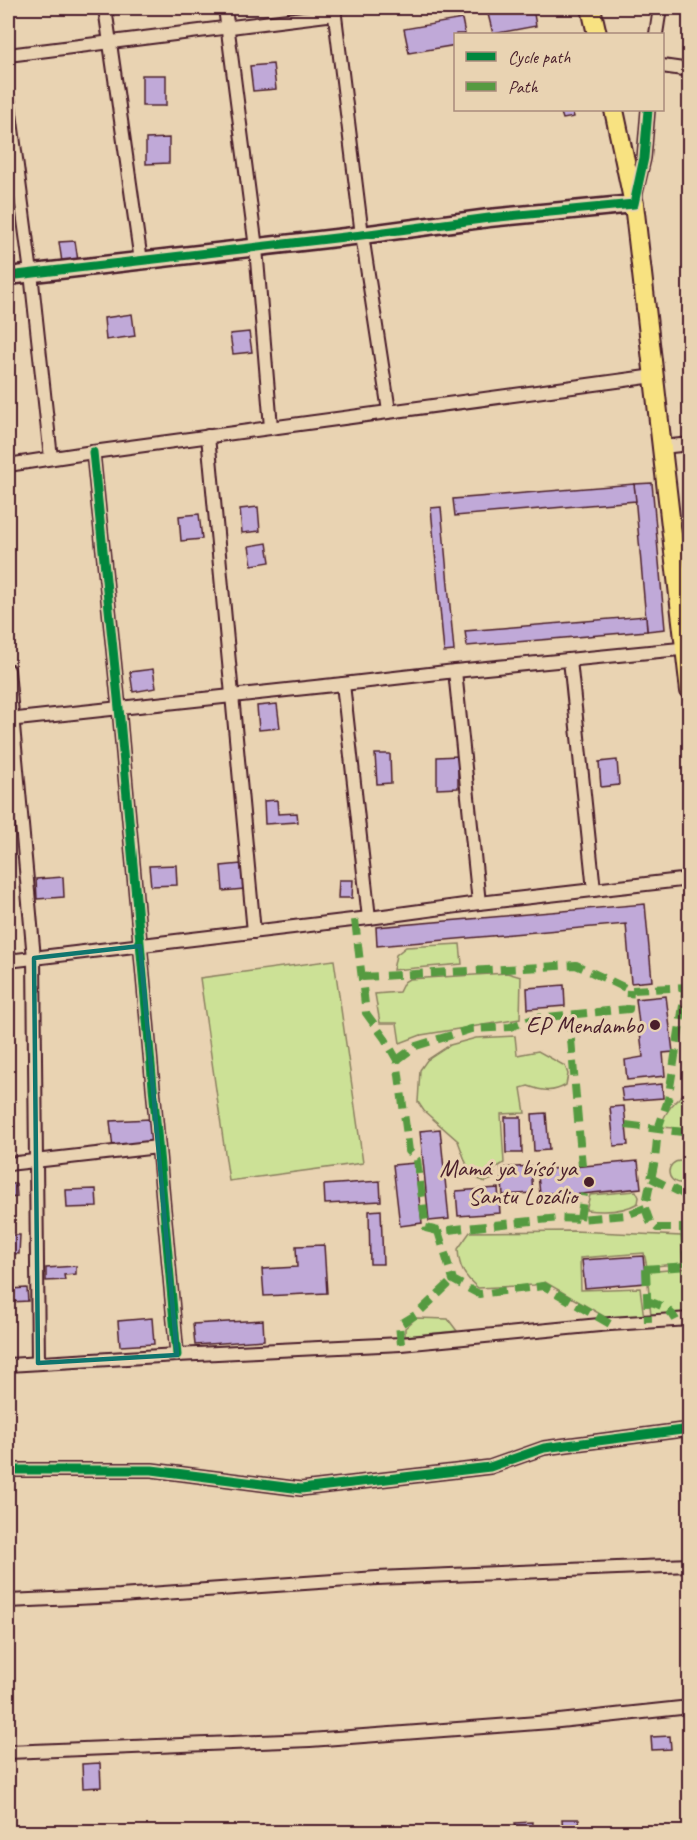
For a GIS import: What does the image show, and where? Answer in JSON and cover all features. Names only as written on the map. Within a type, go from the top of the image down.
[{"type":"main road","points":[[591,8],[597,33]]},
{"type":"main road","points":[[614,111],[634,204],[688,648],[690,691]]},
{"type":"street","points":[[105,8],[141,261]]},
{"type":"street","points":[[225,8],[256,248],[271,427]]},
{"type":"street","points":[[656,33],[660,8]]},
{"type":"street","points":[[8,55],[335,11],[362,235],[389,411]]},
{"type":"street","points":[[664,66],[690,70]]},
{"type":"street","points":[[8,98],[32,273],[51,458]]},
{"type":"street","points":[[8,276],[256,248],[489,218],[634,204],[644,158],[648,111]]},
{"type":"street","points":[[8,465],[654,376]]},
{"type":"street","points":[[208,436],[254,932]]},
{"type":"street","points":[[662,447],[690,444]]},
{"type":"street","points":[[93,452],[119,708],[177,1355]]},
{"type":"street","points":[[10,719],[455,670],[688,648]]},
{"type":"street","points":[[570,660],[594,890]]},
{"type":"street","points":[[8,670],[10,719],[34,958],[38,1364]]},
{"type":"street","points":[[455,670],[479,903]]},
{"type":"street","points":[[343,684],[369,918]]},
{"type":"street","points":[[8,961],[690,879]]},
{"type":"street","points":[[8,1164],[158,1147]]},
{"type":"street","points":[[8,1365],[401,1344],[610,1324],[690,1319]]},
{"type":"street","points":[[8,1470],[153,1470],[301,1489],[490,1467],[544,1448],[690,1429]]},
{"type":"street","points":[[8,1601],[389,1578],[690,1565]]},
{"type":"street","points":[[8,1752],[321,1739],[550,1722],[690,1707]]},
{"type":"highlighted area","points":[[140,946],[177,1355],[38,1363],[34,958]]},
{"type":"green space","points":[[460,944],[462,964],[393,970],[396,955],[406,947]]},
{"type":"green space","points":[[334,960],[363,1163],[229,1181],[200,978]]},
{"type":"green space","points":[[507,973],[521,977],[520,1019],[421,1035],[400,1043],[397,1023],[380,1023],[375,994],[399,992],[404,982],[409,979]]},
{"type":"green space","points":[[515,1036],[517,1055],[538,1051],[565,1066],[568,1074],[566,1085],[552,1090],[528,1086],[521,1088],[525,1113],[501,1114],[504,1163],[494,1169],[495,1178],[485,1182],[476,1178],[469,1171],[458,1141],[424,1111],[418,1102],[420,1070],[427,1060],[450,1045],[476,1038]]},
{"type":"green space","points":[[689,1091],[689,1129],[660,1127],[671,1106]]},
{"type":"green space","points":[[680,1161],[688,1164],[691,1172],[688,1180],[680,1183],[672,1180],[669,1172],[672,1164]]},
{"type":"green space","points":[[636,1191],[639,1197],[638,1203],[632,1206],[613,1211],[586,1210],[590,1195]]},
{"type":"green space","points":[[574,1231],[681,1236],[683,1263],[647,1267],[644,1253],[580,1258],[581,1290],[640,1288],[644,1318],[612,1321],[545,1282],[534,1285],[478,1288],[469,1280],[461,1267],[458,1249],[470,1232]]},
{"type":"green space","points":[[689,1268],[689,1313],[651,1316],[647,1272]]},
{"type":"green space","points":[[416,1318],[448,1319],[457,1331],[405,1336],[405,1328]]},
{"type":"building","points":[[519,8],[533,8],[536,26],[493,33],[488,14]]},
{"type":"building","points":[[462,19],[465,33],[454,33],[454,45],[409,53],[404,29]]},
{"type":"building","points":[[273,64],[276,89],[253,91],[250,66]]},
{"type":"building","points":[[142,75],[166,75],[166,106],[142,106]]},
{"type":"building","points":[[560,111],[572,111],[574,117],[563,119]]},
{"type":"building","points":[[169,138],[169,163],[146,164],[146,139]]},
{"type":"building","points":[[75,241],[78,261],[62,262],[59,242]]},
{"type":"building","points":[[132,314],[135,336],[106,340],[104,318]]},
{"type":"building","points":[[249,332],[252,352],[233,354],[230,334]]},
{"type":"building","points":[[652,483],[665,629],[647,631],[634,484]]},
{"type":"building","points":[[634,484],[636,501],[455,516],[453,499]]},
{"type":"building","points":[[258,507],[260,531],[242,533],[240,509]]},
{"type":"building","points":[[441,507],[454,651],[444,652],[431,508]]},
{"type":"building","points":[[199,514],[202,539],[181,541],[179,516]]},
{"type":"building","points":[[267,543],[270,562],[252,565],[249,546]]},
{"type":"building","points":[[646,616],[647,631],[467,646],[465,631]]},
{"type":"building","points":[[153,669],[156,688],[133,692],[130,672]]},
{"type":"building","points":[[277,704],[280,728],[259,730],[257,706]]},
{"type":"building","points":[[375,754],[390,754],[391,783],[377,784]]},
{"type":"building","points":[[458,756],[458,788],[437,789],[437,757]]},
{"type":"building","points":[[617,760],[619,785],[601,787],[599,762]]},
{"type":"building","points":[[277,800],[278,814],[297,813],[298,822],[265,824],[264,801]]},
{"type":"building","points":[[241,864],[244,889],[223,891],[221,866]]},
{"type":"building","points":[[176,865],[177,885],[151,886],[149,866]]},
{"type":"building","points":[[63,877],[64,897],[37,899],[36,879]]},
{"type":"building","points":[[339,880],[353,880],[352,898],[338,898]]},
{"type":"building","points":[[645,904],[652,981],[631,983],[626,924],[377,946],[376,927]]},
{"type":"building","points":[[564,985],[565,1006],[528,1009],[527,988]]},
{"type":"building","name":"EP Mendambo","points":[[666,996],[673,1052],[663,1053],[665,1076],[627,1080],[625,1060],[643,1057],[636,999]]},
{"type":"building","points":[[662,1084],[663,1098],[623,1101],[621,1088]]},
{"type":"building","points":[[624,1106],[628,1145],[614,1146],[610,1107]]},
{"type":"building","points":[[546,1113],[549,1150],[534,1151],[532,1114]]},
{"type":"building","points":[[505,1117],[521,1117],[522,1153],[506,1153]]},
{"type":"building","points":[[150,1119],[152,1146],[113,1149],[110,1121]]},
{"type":"building","points":[[440,1129],[449,1219],[429,1221],[420,1131]]},
{"type":"building","name":"Mamá ya bísó ya Santu Lozálio","points":[[638,1161],[641,1188],[552,1197],[552,1193],[540,1194],[538,1175],[551,1173],[551,1169]]},
{"type":"building","points":[[415,1163],[422,1223],[400,1226],[393,1165]]},
{"type":"building","points":[[531,1166],[533,1193],[503,1195],[501,1168]]},
{"type":"building","points":[[380,1181],[381,1201],[325,1204],[324,1185]]},
{"type":"building","points":[[8,1184],[16,1184],[17,1197],[8,1198]]},
{"type":"building","points":[[498,1188],[500,1213],[458,1216],[456,1191]]},
{"type":"building","points":[[96,1189],[97,1207],[67,1208],[66,1190]]},
{"type":"building","points":[[381,1210],[383,1264],[370,1264],[369,1211]]},
{"type":"building","points":[[8,1235],[20,1235],[19,1254],[8,1253]]},
{"type":"building","points":[[324,1245],[327,1293],[264,1296],[262,1269],[297,1267],[296,1246]]},
{"type":"building","points":[[643,1256],[646,1283],[585,1288],[582,1260]]},
{"type":"building","points":[[76,1266],[76,1274],[64,1275],[65,1280],[46,1281],[46,1268]]},
{"type":"building","points":[[27,1288],[28,1301],[10,1302],[10,1289]]},
{"type":"building","points":[[152,1318],[154,1344],[120,1346],[118,1321]]},
{"type":"building","points":[[263,1320],[264,1340],[195,1345],[193,1324]]},
{"type":"building","points":[[670,1736],[671,1749],[652,1750],[651,1737]]},
{"type":"building","points":[[100,1763],[101,1787],[83,1788],[82,1764]]},
{"type":"building","points":[[562,1819],[579,1819],[580,1832],[563,1832]]},
{"type":"building","points":[[532,1822],[532,1832],[516,1832],[515,1823]]},
{"type":"marked path","points":[[355,920],[366,1013],[397,1060],[409,1151],[417,1160],[426,1228],[438,1231],[559,1218],[580,1219],[626,1215],[645,1208],[655,1160],[658,1129],[668,1100],[686,987]]},
{"type":"marked path","points":[[362,977],[576,965],[630,990],[690,987]]},
{"type":"marked path","points":[[397,1060],[416,1046],[471,1029],[510,1027],[536,1018],[629,1009],[630,990]]},
{"type":"marked path","points":[[569,1016],[582,1166]]},
{"type":"marked path","points":[[626,1125],[690,1133]]},
{"type":"marked path","points":[[651,1178],[683,1194],[690,1208]]},
{"type":"marked path","points":[[580,1219],[584,1194]]},
{"type":"marked path","points":[[645,1208],[650,1222],[657,1228],[690,1228]]},
{"type":"marked path","points":[[684,1228],[687,1266]]},
{"type":"marked path","points":[[438,1231],[453,1280],[479,1294],[544,1286],[610,1324]]},
{"type":"marked path","points":[[644,1269],[690,1266]]},
{"type":"marked path","points":[[646,1269],[648,1322]]},
{"type":"marked path","points":[[401,1344],[399,1325],[417,1314],[453,1280]]},
{"type":"marked path","points":[[647,1301],[667,1310],[676,1320]]},
{"type":"cycle path","points":[[8,276],[489,218],[634,204],[644,158],[648,111]]},
{"type":"cycle path","points":[[93,452],[119,708],[177,1355]]},
{"type":"cycle path","points":[[8,1470],[152,1470],[301,1489],[490,1467],[544,1448],[690,1429]]},
{"type":"place","name":"EP Mendambo","points":[[655,1025]]},
{"type":"place","name":"Mamá ya bísó ya Santu Lozálio","points":[[589,1182]]}]
